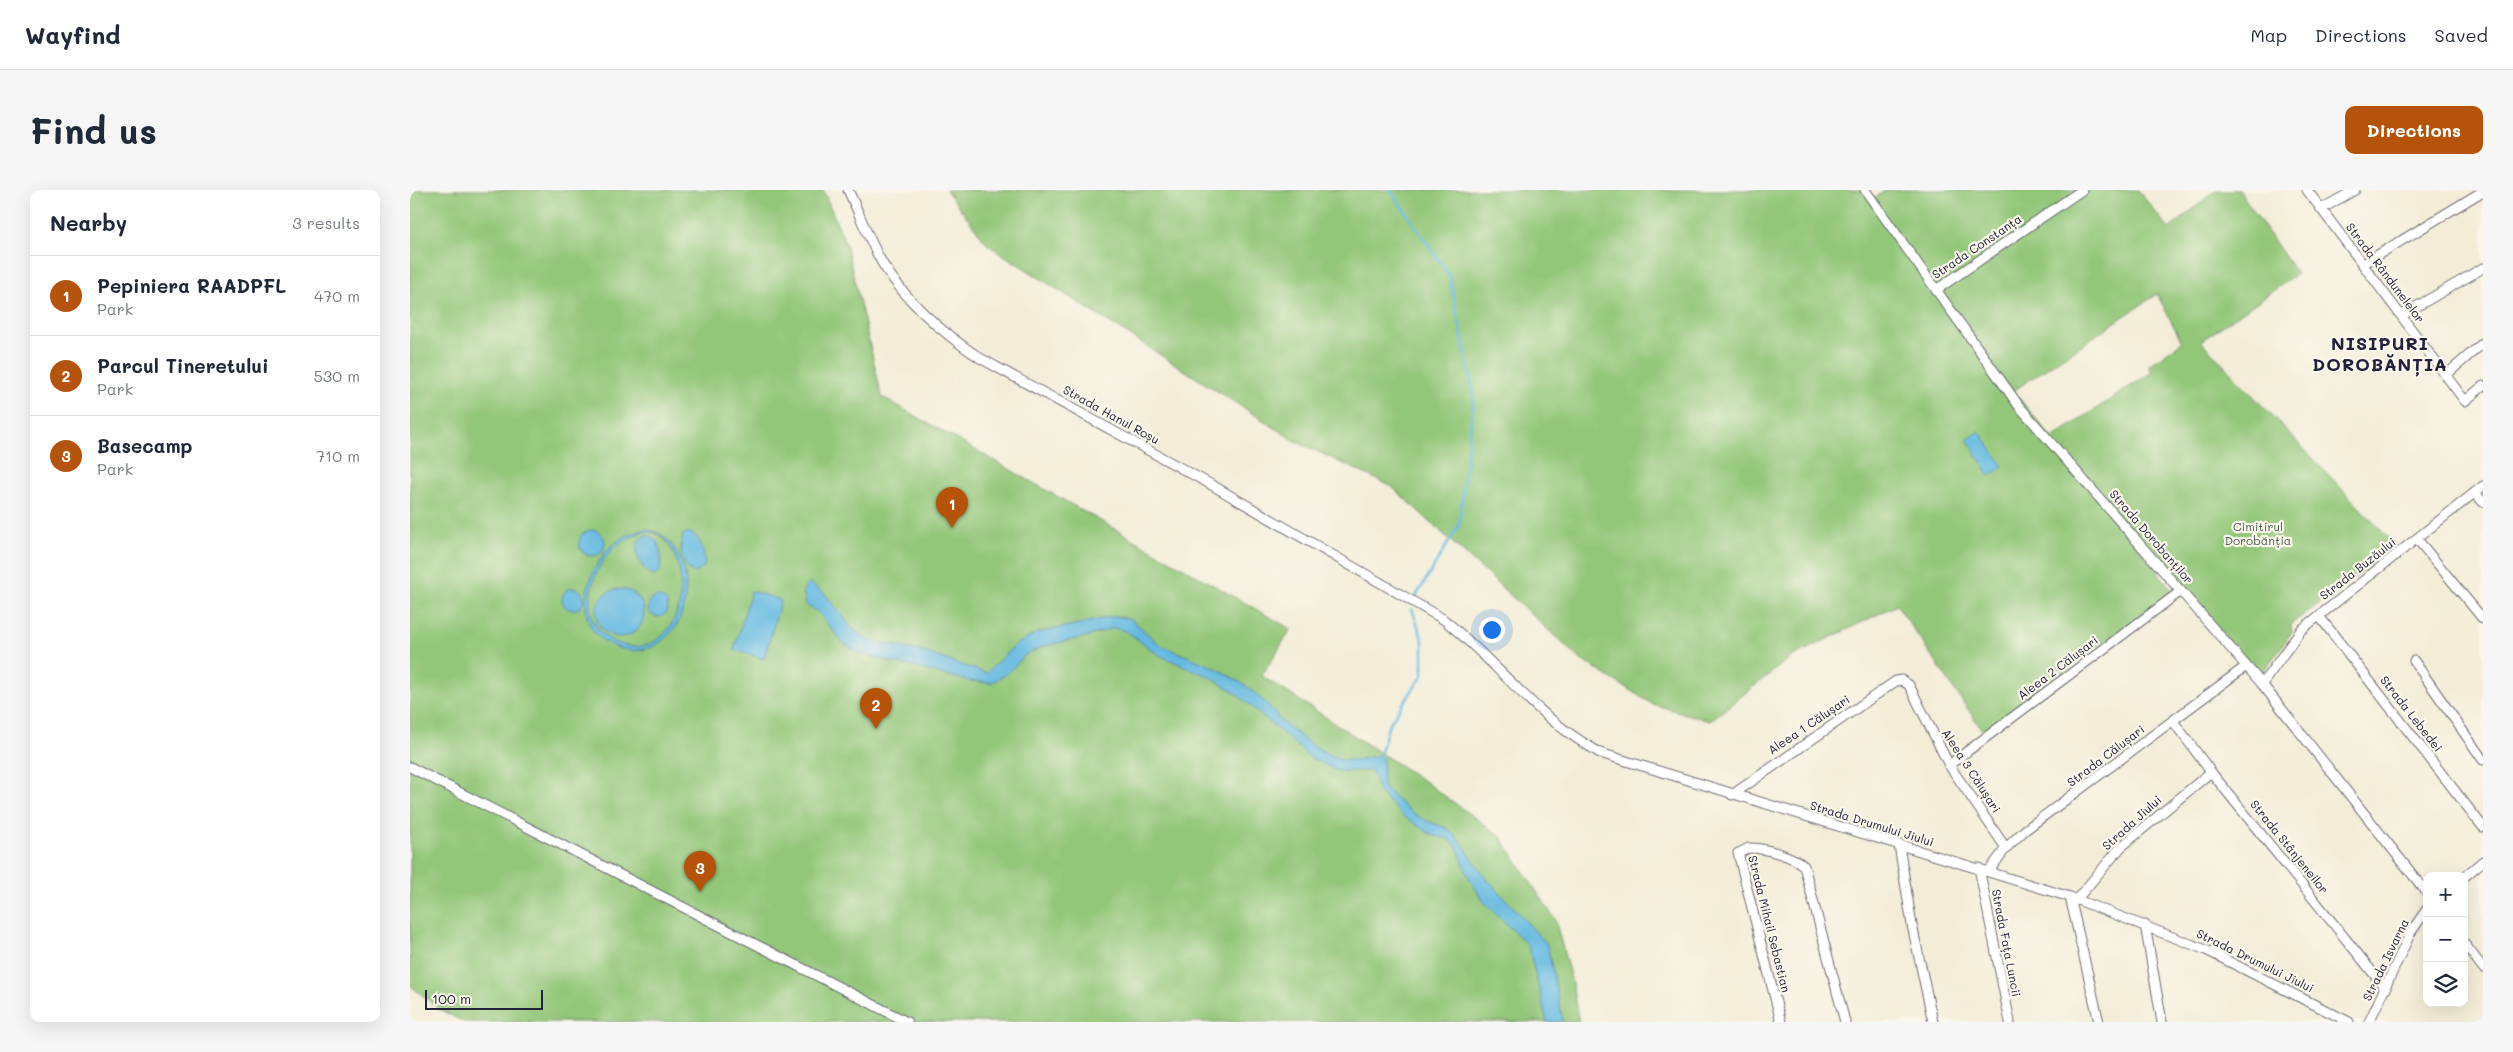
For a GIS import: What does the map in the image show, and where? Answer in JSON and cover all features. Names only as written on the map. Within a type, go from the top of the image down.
[{"type":"street","name":"Strada Hanul Roșu","points":[[848,190],[883,264],[928,317],[953,340],[980,358],[1210,484],[1418,605]]},
{"type":"street","name":"Strada Dorobanților","points":[[1865,190],[2019,406],[2245,667],[2262,684],[2423,888]]},
{"type":"street","name":"Strada Constanța","points":[[1936,290],[2082,190]]},
{"type":"street","name":"Strada Rândunelelor","points":[[2307,190],[2465,401],[2483,386]]},
{"type":"street","points":[[2321,209],[2355,190]]},
{"type":"street","points":[[2363,264],[2483,191]]},
{"type":"street","points":[[2402,315],[2483,268]]},
{"type":"street","points":[[2446,375],[2483,343]]},
{"type":"street","name":"Strada Buzăului","points":[[2262,684],[2301,630],[2483,486]]},
{"type":"street","points":[[2475,493],[2483,502]]},
{"type":"street","points":[[2417,540],[2483,619]]},
{"type":"street","name":"Aleea 2 Călușari","points":[[1949,764],[2181,591]]},
{"type":"street","name":"Strada Drumului Jiului","points":[[1418,605],[1449,623],[1467,638],[1538,709],[1558,726],[1600,753],[2073,898],[2206,950],[2350,1022]]},
{"type":"street","name":"Strada Lebedei","points":[[2319,616],[2483,827]]},
{"type":"street","points":[[2414,661],[2483,760]]},
{"type":"street","name":"Strada Călușari","points":[[1989,871],[2006,848],[2025,830],[2245,667]]},
{"type":"street","name":"Aleea 1 Călușari","points":[[1732,795],[1896,681],[1903,681]]},
{"type":"street","name":"Aleea 3 Călușari","points":[[1903,681],[1908,686],[1949,764],[2006,848]]},
{"type":"street","name":"Strada Stânjeneilor","points":[[2173,721],[2211,772],[2386,989]]},
{"type":"street","points":[[410,766],[907,1022]]},
{"type":"street","name":"Strada Jiului","points":[[2073,898],[2121,847],[2211,772]]},
{"type":"street","points":[[1899,845],[1912,925],[1933,1022]]},
{"type":"street","name":"Strada Mihail Sebastian","points":[[1780,1022],[1738,854],[1748,848],[1783,855],[1798,860],[1804,866],[1845,1022]]},
{"type":"street","points":[[2468,874],[2483,861]]},
{"type":"street","name":"Strada Fața Luncii","points":[[1979,868],[2010,1022]]},
{"type":"street","points":[[2073,898],[2099,1022]]},
{"type":"street","name":"Strada Isvarna","points":[[2369,1022],[2411,932],[2423,915]]},
{"type":"street","points":[[2145,925],[2162,1022]]},
{"type":"street","points":[[2468,948],[2483,968]]},
{"type":"green space","points":[[410,190],[823,190],[846,244],[882,397],[1291,629],[1262,676],[1424,781],[1500,836],[1555,919],[1571,979],[1579,1022],[464,1022],[439,1009],[410,985]]},
{"type":"green space","name":"Cimitirul Dorobănția","points":[[946,190],[1864,190],[1871,200],[1886,190],[2138,190],[2169,229],[2216,190],[2239,190],[2297,274],[2201,341],[2397,547],[2291,624],[2292,632],[2260,676],[2061,451],[2173,591],[1984,733],[1897,605],[1791,657],[1710,721],[1652,704],[1580,659],[1391,486],[1297,442],[988,245]],"holes":[[[2157,294],[2182,342],[2148,366],[2152,372],[2052,438],[2013,391]]]},
{"type":"water","points":[[1979,431],[2003,466],[1990,476],[1967,439]]},
{"type":"water","points":[[646,529],[665,538],[678,554],[685,573],[685,598],[680,620],[663,640],[646,649],[627,650],[608,644],[595,633],[588,620],[586,604],[588,588],[593,572],[602,556],[614,543],[616,546],[606,557],[592,585],[591,615],[597,627],[607,638],[623,645],[635,647],[647,645],[655,641],[669,629],[677,612],[681,593],[680,574],[675,557],[667,542],[656,534],[643,532],[619,545],[616,542],[627,535]]},
{"type":"water","points":[[592,530],[601,534],[605,543],[601,552],[592,556],[583,552],[579,543],[583,534]]},
{"type":"water","points":[[688,532],[693,534],[699,541],[704,557],[704,567],[695,573],[686,566],[681,552],[683,535]]},
{"type":"water","points":[[646,535],[656,540],[660,550],[660,571],[655,576],[642,566],[638,556],[637,545],[639,540]]},
{"type":"water","points":[[810,583],[825,594],[852,628],[868,640],[920,651],[986,673],[1015,645],[1037,633],[1115,616],[1131,619],[1160,645],[1216,668],[1245,685],[1266,703],[1282,722],[1313,746],[1341,760],[1356,760],[1380,755],[1383,760],[1383,787],[1411,812],[1425,820],[1447,828],[1458,838],[1487,879],[1547,944],[1563,1022],[1547,1022],[1528,945],[1483,901],[1469,878],[1456,845],[1448,839],[1432,835],[1403,816],[1379,792],[1372,771],[1338,771],[1311,758],[1237,694],[1212,678],[1159,655],[1126,631],[1114,628],[1086,637],[1044,646],[1025,655],[1008,673],[991,683],[969,681],[860,654],[842,642],[818,612],[806,605],[803,590]]},
{"type":"water","points":[[573,588],[583,595],[584,599],[577,609],[573,610],[563,603],[562,599],[569,589]]},
{"type":"water","points":[[615,589],[625,589],[637,596],[644,608],[644,618],[637,630],[625,637],[615,637],[607,633],[600,626],[596,618],[596,608],[600,600],[607,593]]},
{"type":"water","points":[[751,591],[781,600],[764,659],[734,650]]},
{"type":"water","points":[[658,597],[665,600],[668,607],[665,614],[658,617],[651,614],[648,607],[651,600]]},
{"type":"waterway","points":[[1390,190],[1449,275],[1474,394],[1459,525],[1416,596]]},
{"type":"waterway","points":[[1380,755],[1389,724],[1423,675],[1423,641],[1412,609]]},
{"type":"place","name":"Pepiniera RAADPFL","points":[[952,528]]},
{"type":"place","name":"Parcul Tineretului","points":[[876,729]]},
{"type":"place","name":"Basecamp","points":[[700,892]]},
{"type":"district","name":"NISIPURI DOROBĂNȚIA","points":[[2380,354]]}]
